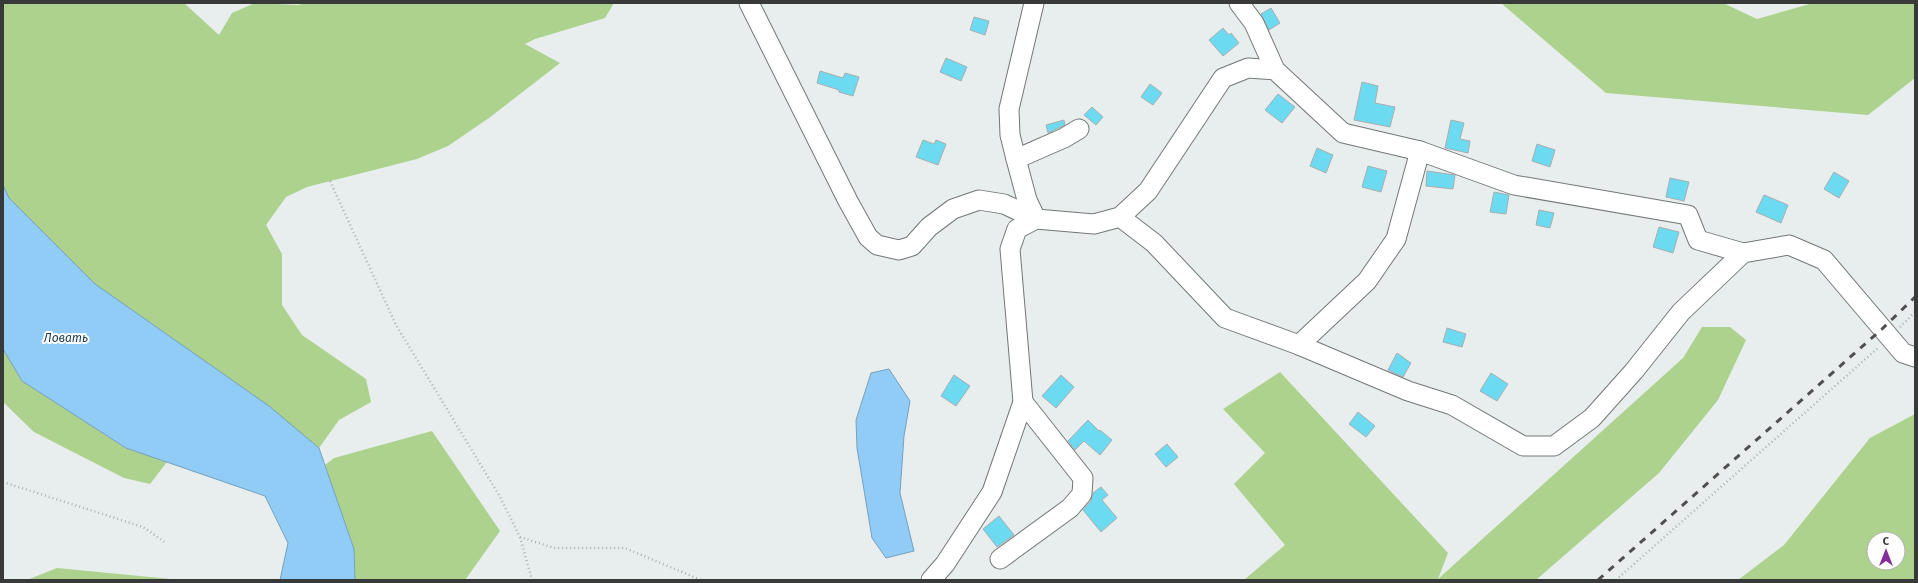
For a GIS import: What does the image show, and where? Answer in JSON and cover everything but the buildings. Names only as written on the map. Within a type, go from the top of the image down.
[{"type":"street","points":[[749,3],[848,201],[868,237],[877,246],[899,250],[912,246],[929,227],[953,209],[979,200],[1004,204],[1036,219],[1094,224],[1120,217],[1148,191],[1223,78],[1248,68],[1275,70]]},
{"type":"street","points":[[1034,3],[1009,109],[1010,135],[1027,200],[1036,219]]},
{"type":"street","points":[[1239,3],[1254,22],[1275,70],[1343,133],[1420,150],[1514,185],[1688,215],[1698,240],[1743,253],[1790,245],[1824,260],[1903,354],[1915,357]]},
{"type":"street","points":[[1016,159],[1064,138],[1079,129]]},
{"type":"street","points":[[1299,345],[1367,281],[1396,239],[1420,150]]},
{"type":"street","points":[[1120,217],[1154,243],[1225,318],[1299,345],[1408,391],[1452,405],[1523,446],[1554,446],[1592,418],[1634,371],[1681,312],[1743,253]]},
{"type":"street","points":[[931,580],[945,564],[992,492],[1023,402],[1010,249],[1018,229],[1036,219]]},
{"type":"street","points":[[1000,559],[1070,508],[1082,494],[1083,478],[1023,402]]},
{"type":"path","points":[[330,181],[396,325],[499,495],[520,538],[532,580]]},
{"type":"path","points":[[1616,580],[1889,338],[1915,312]]},
{"type":"path","points":[[3,482],[143,527],[166,542]]},
{"type":"path","points":[[520,538],[554,548],[625,548],[701,580]]},
{"type":"green space","points":[[3,3],[184,3],[219,35],[232,13],[255,3],[298,5],[305,3],[614,3],[605,18],[535,39],[525,44],[560,63],[489,118],[448,146],[417,159],[307,187],[286,197],[266,225],[282,254],[282,305],[302,335],[366,379],[371,402],[339,420],[319,448],[95,284],[9,198],[3,185]]},
{"type":"green space","points":[[1501,3],[1723,3],[1757,19],[1813,3],[1915,3],[1915,78],[1868,115],[1606,93]]},
{"type":"green space","points":[[1702,327],[1730,327],[1746,340],[1718,400],[1659,473],[1536,580],[1244,580],[1285,545],[1234,484],[1265,453],[1223,409],[1280,372],[1448,553],[1438,579],[1683,358]]},
{"type":"green space","points":[[3,349],[22,381],[126,448],[167,462],[150,484],[124,478],[34,432],[3,402]]},
{"type":"green space","points":[[1915,414],[1915,580],[1738,580],[1784,545],[1870,438]]},
{"type":"green space","points":[[432,431],[500,531],[465,580],[355,580],[354,549],[325,465],[334,458]]},
{"type":"green space","points":[[57,568],[181,580],[27,580]]},
{"type":"water","name":"Ловать","points":[[3,185],[9,198],[95,284],[269,406],[319,448],[354,549],[355,580],[280,580],[288,543],[265,496],[126,448],[22,381],[3,349]]},
{"type":"water","points":[[889,369],[910,401],[904,436],[900,493],[914,551],[886,558],[872,538],[857,448],[856,420],[871,373]]},
{"type":"railway","points":[[1598,580],[1882,329],[1915,297]]}]
